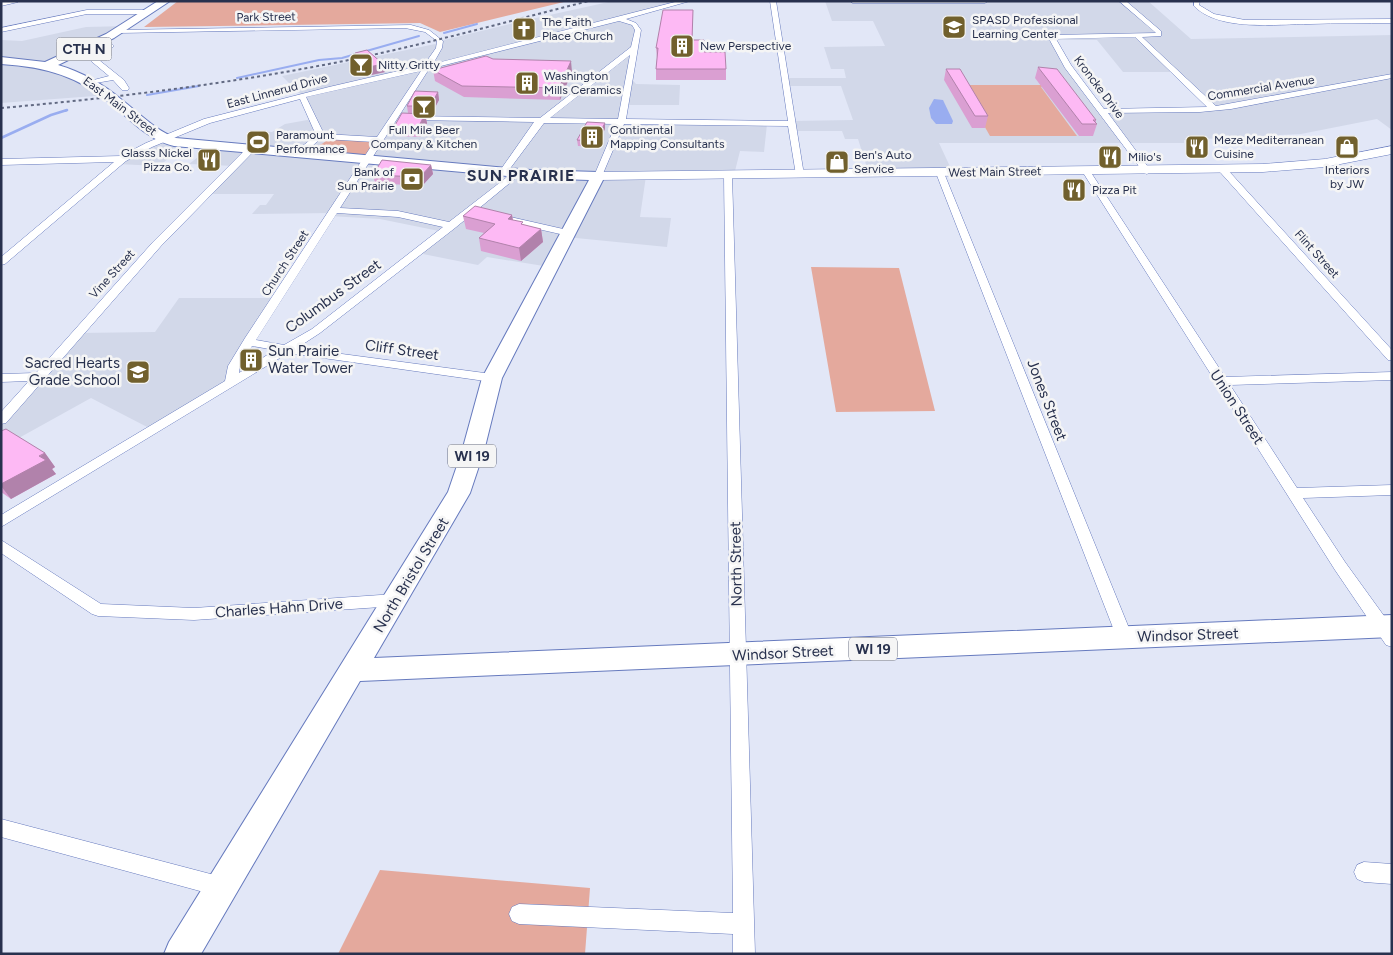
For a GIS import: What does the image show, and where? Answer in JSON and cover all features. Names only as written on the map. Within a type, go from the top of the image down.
[{"type":"main road","name":"CTH N","points":[[48,65],[119,31],[165,1]]},
{"type":"main road","name":"East Main Street","points":[[1,60],[48,65],[75,74],[90,82],[149,129],[164,139],[174,142],[198,146],[299,153],[366,161],[518,174],[598,176]]},
{"type":"main road","name":"West Main Street","points":[[598,176],[1223,170],[1312,165],[1392,150]]},
{"type":"main road","name":"North Bristol Street","points":[[181,954],[459,493],[473,451],[492,378],[528,306],[598,176]]},
{"type":"main road","name":"Windsor Street","points":[[354,670],[1125,638],[1388,631]]},
{"type":"main road","points":[[372,639],[389,654],[409,665],[425,668]]},
{"type":"street","points":[[1,4],[16,1]]},
{"type":"street","name":"East Linnerud Drive","points":[[1,262],[123,159],[141,148],[207,121],[398,72],[467,58],[687,1]]},
{"type":"street","points":[[773,1],[800,174]]},
{"type":"street","points":[[853,1],[985,1]]},
{"type":"street","name":"Kroncke Drive","points":[[1122,1],[1159,32],[1159,35],[1051,37],[1068,66],[1147,170]]},
{"type":"street","points":[[1197,1],[1196,5],[1203,12],[1245,22],[1392,21]]},
{"type":"street","points":[[641,13],[644,2]]},
{"type":"street","points":[[1,30],[87,12],[149,12]]},
{"type":"street","points":[[598,176],[621,122],[638,28],[621,19]]},
{"type":"street","name":"Park Street","points":[[119,31],[413,27]]},
{"type":"street","name":"Church Street","points":[[231,381],[234,366],[248,342],[420,79],[439,46],[440,41],[431,34],[413,27]]},
{"type":"street","points":[[1137,36],[1214,108]]},
{"type":"street","points":[[98,42],[108,43],[111,46],[95,57],[94,60],[121,82],[125,88]]},
{"type":"street","points":[[503,172],[540,121],[634,48]]},
{"type":"street","points":[[398,72],[416,73],[420,79]]},
{"type":"street","name":"Commercial Avenue","points":[[1102,111],[1214,108],[1243,105],[1392,76]]},
{"type":"street","points":[[90,82],[115,77]]},
{"type":"street","points":[[302,96],[319,137]]},
{"type":"street","points":[[393,118],[792,124]]},
{"type":"street","points":[[299,153],[319,137],[379,140]]},
{"type":"street","name":"Vine Street","points":[[1,420],[157,244],[250,150]]},
{"type":"street","points":[[1,162],[123,159]]},
{"type":"street","name":"Flint Street","points":[[1223,170],[1392,357]]},
{"type":"street","name":"Union Street","points":[[1086,171],[1293,493],[1388,631]]},
{"type":"street","name":"Jones Street","points":[[940,173],[1125,638]]},
{"type":"street","name":"Columbus Street","points":[[1,522],[322,326],[452,226],[476,212],[518,174]]},
{"type":"street","name":"North Street","points":[[728,175],[736,655],[744,954]]},
{"type":"street","points":[[334,210],[398,214],[452,226]]},
{"type":"street","points":[[500,218],[569,233]]},
{"type":"street","name":"Cliff Street","points":[[248,342],[492,378]]},
{"type":"street","points":[[1221,381],[1392,376]]},
{"type":"street","points":[[1,378],[38,377]]},
{"type":"street","points":[[1293,493],[1392,490]]},
{"type":"street","name":"Charles Hahn Drive","points":[[1,545],[98,610],[194,614],[395,600]]},
{"type":"street","points":[[1,828],[222,887]]},
{"type":"street","points":[[1364,872],[1392,874]]},
{"type":"street","points":[[519,914],[743,924]]},
{"type":"shaded area","points":[[178,1],[568,1],[440,32],[420,23],[144,27]]},
{"type":"shaded area","points":[[613,1],[687,1],[622,19],[636,26],[629,76],[636,84],[680,85],[679,105],[624,105],[621,122],[767,124],[764,152],[740,151],[734,175],[646,176],[640,217],[671,218],[667,247],[566,237],[550,267],[487,257],[478,265],[418,253],[444,232],[380,219],[330,216],[332,213],[252,214],[260,205],[266,205],[274,194],[208,194],[235,166],[189,164],[211,147],[240,150],[259,131],[272,132],[285,124],[313,119],[302,96],[282,76],[440,43],[440,41],[518,22]]},
{"type":"shaded area","points":[[825,1],[1148,1],[1191,39],[1392,35],[1392,130],[1377,119],[1301,134],[1184,140],[1184,143],[939,143],[953,173],[869,174],[858,139],[845,139],[842,131],[793,131],[791,121],[853,120],[841,86],[786,86],[785,78],[846,78],[844,69],[831,69],[824,47],[885,46],[873,21],[832,21]],"holes":[[[1052,40],[1097,40],[1123,72],[1175,72],[1213,108],[1102,111]]]},
{"type":"shaded area","points":[[128,26],[49,65],[108,95],[1,103],[1,40],[22,41],[86,27]]},
{"type":"shaded area","points":[[956,85],[1045,85],[1041,87],[1077,136],[990,136],[962,87]]},
{"type":"shaded area","points":[[318,137],[379,140],[367,161],[297,155],[327,140],[314,141]]},
{"type":"shaded area","points":[[164,139],[187,144],[159,166],[117,164]]},
{"type":"shaded area","points":[[811,267],[899,268],[935,411],[836,412]]},
{"type":"shaded area","name":"Sacred Hearts Grade School","points":[[179,298],[277,298],[231,381],[153,430],[91,398],[8,444],[1,441],[1,420],[78,333],[155,332]]},
{"type":"shaded area","points":[[380,870],[590,888],[585,954],[338,954]]},
{"type":"water","points":[[934,99],[943,100],[953,121],[952,124],[936,124],[931,118],[929,108]]},
{"type":"building","points":[[663,10],[693,10],[692,40],[704,40],[704,52],[725,52],[726,69],[656,69],[658,48],[656,48]]},
{"type":"building","points":[[367,50],[383,64],[369,67],[355,53]]},
{"type":"building","points":[[486,56],[493,59],[571,61],[559,88],[462,86],[433,70]]},
{"type":"building","points":[[1038,67],[1057,69],[1096,120],[1093,120],[1097,124],[1082,124]]},
{"type":"building","points":[[946,69],[960,69],[988,116],[975,116]]},
{"type":"building","points":[[415,91],[438,92],[430,106],[407,106]]},
{"type":"building","points":[[402,113],[425,114],[418,128],[394,127]]},
{"type":"building","points":[[587,122],[605,123],[595,141],[577,140]]},
{"type":"building","points":[[382,160],[431,165],[420,177],[373,175]]},
{"type":"building","points":[[475,206],[512,215],[508,219],[541,229],[519,248],[479,238],[495,224],[463,216]]},
{"type":"building","points":[[6,429],[45,453],[39,456],[46,460],[1,484],[1,431]]},
{"type":"waterway","points":[[444,33],[477,24]]},
{"type":"waterway","points":[[237,78],[319,60],[342,58],[419,36]]},
{"type":"waterway","points":[[147,95],[199,86]]},
{"type":"waterway","points":[[1,138],[51,115],[67,110],[65,111]]},
{"type":"railway","points":[[1,108],[170,90],[297,70],[402,48],[589,1]]},
{"type":"place","name":"SPASD Professional Learning Center","points":[[954,27]]},
{"type":"place","name":"The Faith Place Church","points":[[524,29]]},
{"type":"place","name":"New Perspective","points":[[682,46]]},
{"type":"place","name":"Nitty Gritty","points":[[361,65]]},
{"type":"place","name":"Washington Mills Ceramics","points":[[527,83]]},
{"type":"place","name":"Full Mile Beer Company & Kitchen","points":[[424,107]]},
{"type":"place","name":"Continental Mapping Consultants","points":[[592,137]]},
{"type":"place","name":"Paramount Performance","points":[[258,142]]},
{"type":"place","name":"Meze Mediterranean Cuisine","points":[[1197,147]]},
{"type":"place","name":"Interiors by JW","points":[[1347,147]]},
{"type":"place","name":"Milio's","points":[[1110,157]]},
{"type":"place","name":"Glasss Nickel Pizza Co.","points":[[209,160]]},
{"type":"place","name":"Ben's Auto Service","points":[[837,162]]},
{"type":"place","name":"Bank of Sun Prairie","points":[[412,179]]},
{"type":"place","name":"Pizza Pit","points":[[1074,190]]},
{"type":"place","name":"Sun Prairie Water Tower","points":[[251,360]]},
{"type":"place","name":"Sacred Hearts Grade School","points":[[138,372]]},
{"type":"district","name":"SUN PRAIRIE","points":[[521,175]]}]
